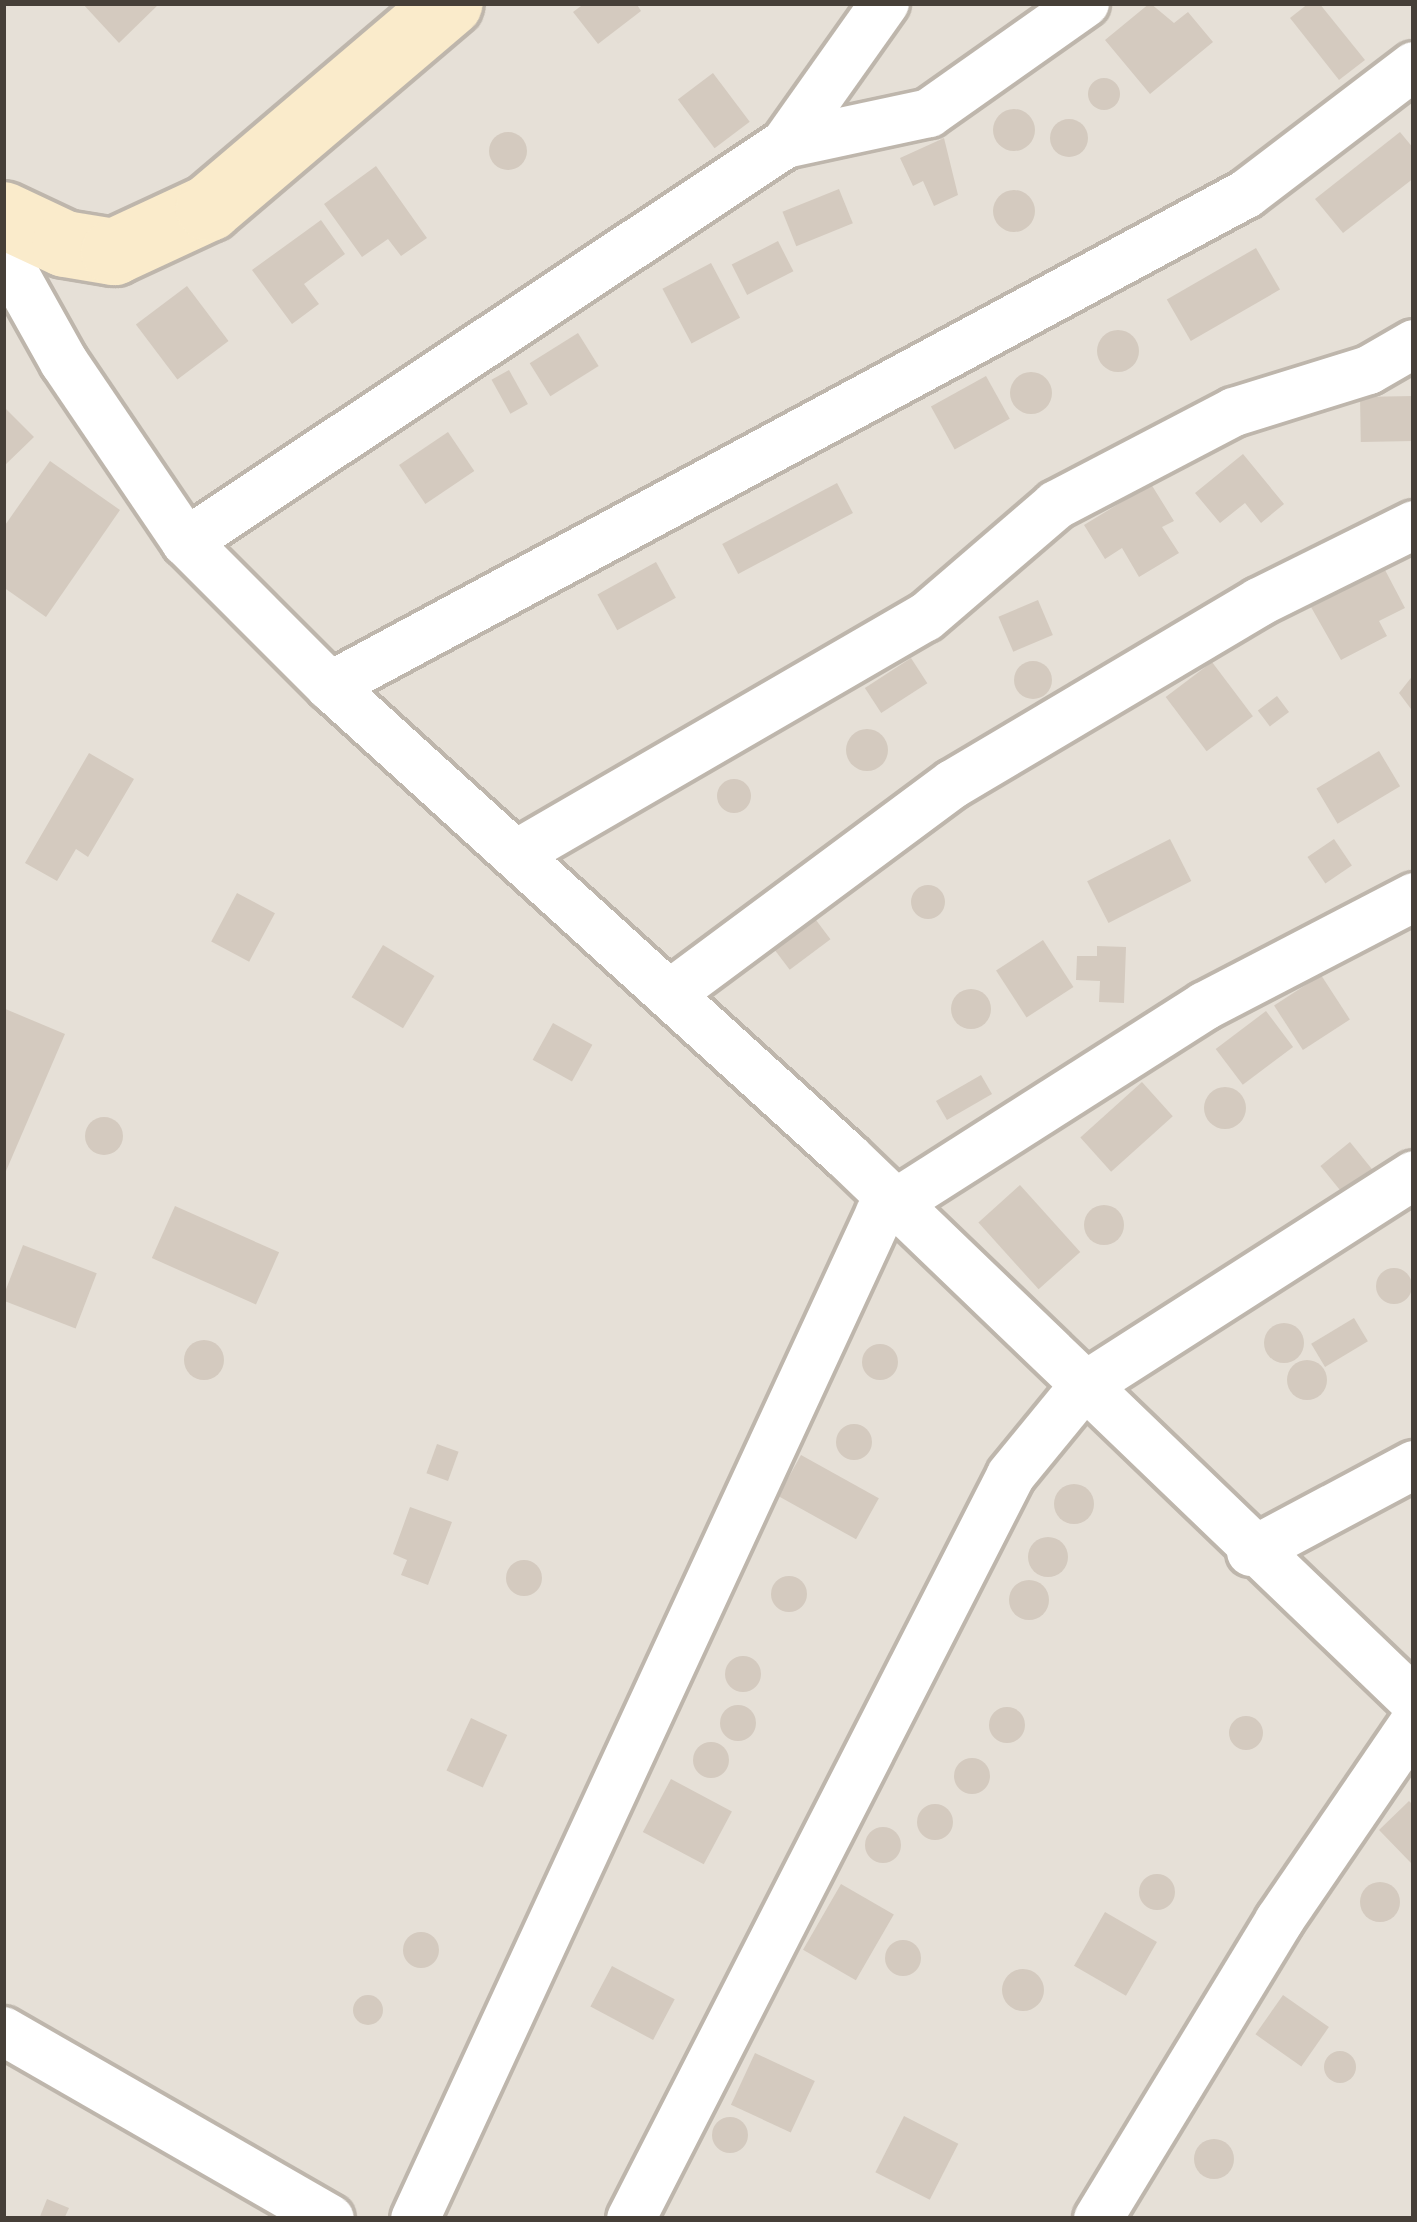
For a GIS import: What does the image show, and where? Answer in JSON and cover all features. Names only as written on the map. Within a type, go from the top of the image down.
[{"type":"street","points":[[3,215],[65,244],[114,252],[147,238],[209,208],[450,3]]},
{"type":"street","points":[[785,144],[885,3]]},
{"type":"street","points":[[186,542],[785,144],[928,112],[1085,3]]},
{"type":"street","points":[[330,686],[1246,194],[1414,65]]},
{"type":"street","points":[[3,253],[64,362],[186,542],[330,686],[520,852],[893,1201],[1251,1552],[1414,1701]]},
{"type":"street","points":[[520,852],[926,617],[1056,505],[1234,412],[1369,370],[1414,344]]},
{"type":"street","points":[[670,994],[952,784],[1259,602],[1414,526]]},
{"type":"street","points":[[415,2219],[850,1264],[893,1201],[1205,1006],[1414,897]]},
{"type":"street","points":[[631,2219],[1012,1475],[1083,1387],[1414,1174]]},
{"type":"street","points":[[1251,1552],[1414,1465]]},
{"type":"street","points":[[1098,2219],[1279,1921],[1414,1723]]},
{"type":"street","points":[[3,2031],[330,2219]]},
{"type":"shaded area","points":[[3,3],[1414,3],[1414,2219],[3,2219]]},
{"type":"building","points":[[82,3],[160,3],[119,43]]},
{"type":"building","points":[[585,3],[636,3],[641,11],[598,44],[573,12]]},
{"type":"building","points":[[1150,3],[1174,23],[1188,12],[1213,42],[1150,94],[1105,40]]},
{"type":"building","points":[[1309,3],[1319,3],[1365,60],[1339,80],[1290,18]]},
{"type":"building","points":[[713,73],[750,122],[715,148],[678,99]]},
{"type":"building","points":[[1104,78],[1116,82],[1120,94],[1116,106],[1104,110],[1092,106],[1088,94],[1092,82]]},
{"type":"building","points":[[1014,109],[1029,115],[1035,130],[1029,145],[1014,151],[999,145],[993,130],[999,115]]},
{"type":"building","points":[[1069,119],[1082,125],[1088,138],[1082,151],[1069,157],[1056,151],[1050,138],[1056,125]]},
{"type":"building","points":[[508,132],[522,137],[527,151],[522,165],[508,170],[494,165],[489,151],[494,137]]},
{"type":"building","points":[[1400,132],[1414,149],[1414,178],[1343,233],[1315,199]]},
{"type":"building","points":[[944,138],[958,195],[934,206],[923,181],[913,186],[900,158]]},
{"type":"building","points":[[376,166],[427,238],[401,256],[388,239],[362,257],[324,204]]},
{"type":"building","points":[[839,189],[853,223],[796,246],[782,212]]},
{"type":"building","points":[[1014,190],[1029,196],[1035,211],[1029,226],[1014,232],[999,226],[993,211],[999,196]]},
{"type":"building","points":[[321,220],[345,254],[304,284],[319,304],[292,324],[252,270]]},
{"type":"building","points":[[778,241],[793,271],[747,295],[732,265]]},
{"type":"building","points":[[1256,248],[1280,290],[1191,341],[1167,300]]},
{"type":"building","points":[[711,263],[740,318],[692,344],[662,289]]},
{"type":"building","points":[[187,286],[229,341],[177,380],[136,325]]},
{"type":"building","points":[[1118,330],[1133,336],[1139,351],[1133,366],[1118,372],[1103,366],[1097,351],[1103,336]]},
{"type":"building","points":[[578,333],[599,366],[550,396],[530,363]]},
{"type":"building","points":[[509,370],[528,404],[510,414],[492,380]]},
{"type":"building","points":[[1031,372],[1046,378],[1052,393],[1046,408],[1031,414],[1016,408],[1010,393],[1016,378]]},
{"type":"building","points":[[986,376],[1010,419],[955,449],[931,407]]},
{"type":"building","points":[[1413,396],[1414,441],[1361,442],[1360,397]]},
{"type":"building","points":[[3,406],[34,437],[3,467]]},
{"type":"building","points":[[448,432],[474,471],[425,504],[399,465]]},
{"type":"building","points":[[1243,454],[1284,504],[1261,523],[1245,503],[1220,523],[1195,493]]},
{"type":"building","points":[[50,461],[120,510],[46,617],[3,587],[3,528]]},
{"type":"building","points":[[837,483],[853,513],[738,574],[722,544]]},
{"type":"building","points":[[1151,484],[1174,521],[1162,527],[1179,553],[1139,577],[1122,548],[1105,559],[1084,525]]},
{"type":"building","points":[[656,562],[676,598],[617,630],[597,594]]},
{"type":"building","points":[[1384,568],[1405,608],[1379,621],[1387,636],[1341,660],[1311,607]]},
{"type":"building","points":[[1038,600],[1053,635],[1013,652],[998,617]]},
{"type":"building","points":[[911,658],[927,683],[881,713],[865,688]]},
{"type":"building","points":[[1033,661],[1047,666],[1052,680],[1047,694],[1033,699],[1019,694],[1014,680],[1019,666]]},
{"type":"building","points":[[1212,662],[1253,716],[1207,751],[1166,697]]},
{"type":"building","points":[[1414,674],[1414,713],[1399,693]]},
{"type":"building","points":[[1277,696],[1289,712],[1270,726],[1258,710]]},
{"type":"building","points":[[867,729],[882,735],[888,750],[882,765],[867,771],[852,765],[846,750],[852,735]]},
{"type":"building","points":[[1379,751],[1400,786],[1338,824],[1316,789]]},
{"type":"building","points":[[89,753],[134,779],[88,857],[76,849],[57,881],[25,863]]},
{"type":"building","points":[[734,779],[746,784],[751,796],[746,808],[734,813],[722,808],[717,796],[722,784]]},
{"type":"building","points":[[1170,839],[1191,881],[1108,923],[1087,881]]},
{"type":"building","points":[[1334,839],[1352,866],[1325,883],[1307,857]]},
{"type":"building","points":[[928,885],[940,890],[945,902],[940,914],[928,919],[916,914],[911,902],[916,890]]},
{"type":"building","points":[[237,893],[275,913],[249,962],[211,942]]},
{"type":"building","points":[[810,912],[830,939],[790,970],[769,943]]},
{"type":"building","points":[[1043,940],[1073,987],[1027,1017],[996,970]]},
{"type":"building","points":[[383,945],[434,976],[403,1028],[352,997]]},
{"type":"building","points":[[1097,946],[1126,947],[1124,1003],[1099,1002],[1100,981],[1076,980],[1077,956],[1097,956]]},
{"type":"building","points":[[1321,975],[1350,1019],[1303,1050],[1274,1005]]},
{"type":"building","points":[[971,989],[985,995],[991,1009],[985,1023],[971,1029],[957,1023],[951,1009],[957,995]]},
{"type":"building","points":[[3,1008],[65,1034],[3,1178]]},
{"type":"building","points":[[1266,1011],[1293,1047],[1243,1085],[1216,1049]]},
{"type":"building","points":[[553,1023],[592,1045],[572,1082],[533,1060]]},
{"type":"building","points":[[981,1075],[992,1094],[947,1120],[936,1101]]},
{"type":"building","points":[[1142,1082],[1173,1116],[1111,1172],[1080,1138]]},
{"type":"building","points":[[1225,1087],[1240,1093],[1246,1108],[1240,1123],[1225,1129],[1210,1123],[1204,1108],[1210,1093]]},
{"type":"building","points":[[104,1117],[118,1122],[123,1136],[118,1150],[104,1155],[90,1150],[85,1136],[90,1122]]},
{"type":"building","points":[[1350,1142],[1374,1172],[1344,1195],[1320,1166]]},
{"type":"building","points":[[1020,1185],[1080,1252],[1039,1289],[978,1222]]},
{"type":"building","points":[[1104,1205],[1118,1211],[1124,1225],[1118,1239],[1104,1245],[1090,1239],[1084,1225],[1090,1211]]},
{"type":"building","points":[[175,1206],[279,1252],[256,1304],[152,1258]]},
{"type":"building","points":[[23,1245],[97,1273],[76,1328],[3,1301]]},
{"type":"building","points":[[1394,1268],[1406,1274],[1412,1286],[1406,1298],[1394,1304],[1382,1298],[1376,1286],[1382,1274]]},
{"type":"building","points":[[1354,1318],[1368,1341],[1325,1367],[1311,1344]]},
{"type":"building","points":[[1284,1323],[1298,1329],[1304,1343],[1298,1357],[1284,1363],[1270,1357],[1264,1343],[1270,1329]]},
{"type":"building","points":[[204,1340],[218,1346],[224,1360],[218,1374],[204,1380],[190,1374],[184,1360],[190,1346]]},
{"type":"building","points":[[880,1344],[893,1349],[898,1362],[893,1375],[880,1380],[867,1375],[862,1362],[867,1349]]},
{"type":"building","points":[[1307,1360],[1321,1366],[1327,1380],[1321,1394],[1307,1400],[1293,1394],[1287,1380],[1293,1366]]},
{"type":"building","points":[[854,1424],[867,1429],[872,1442],[867,1455],[854,1460],[841,1455],[836,1442],[841,1429]]},
{"type":"building","points":[[437,1444],[459,1452],[448,1481],[426,1473]]},
{"type":"building","points":[[801,1455],[879,1498],[856,1539],[778,1496]]},
{"type":"building","points":[[1074,1484],[1088,1490],[1094,1504],[1088,1518],[1074,1524],[1060,1518],[1054,1504],[1060,1490]]},
{"type":"building","points":[[410,1507],[452,1522],[428,1585],[401,1575],[407,1560],[393,1554]]},
{"type":"building","points":[[1048,1537],[1062,1543],[1068,1557],[1062,1571],[1048,1577],[1034,1571],[1028,1557],[1034,1543]]},
{"type":"building","points":[[524,1560],[537,1565],[542,1578],[537,1591],[524,1596],[511,1591],[506,1578],[511,1565]]},
{"type":"building","points":[[789,1576],[802,1581],[807,1594],[802,1607],[789,1612],[776,1607],[771,1594],[776,1581]]},
{"type":"building","points":[[1029,1580],[1043,1586],[1049,1600],[1043,1614],[1029,1620],[1015,1614],[1009,1600],[1015,1586]]},
{"type":"building","points":[[743,1656],[756,1661],[761,1674],[756,1687],[743,1692],[730,1687],[725,1674],[730,1661]]},
{"type":"building","points":[[738,1705],[751,1710],[756,1723],[751,1736],[738,1741],[725,1736],[720,1723],[725,1710]]},
{"type":"building","points":[[1007,1707],[1020,1712],[1025,1725],[1020,1738],[1007,1743],[994,1738],[989,1725],[994,1712]]},
{"type":"building","points":[[1246,1716],[1258,1721],[1263,1733],[1258,1745],[1246,1750],[1234,1745],[1229,1733],[1234,1721]]},
{"type":"building","points":[[471,1718],[507,1735],[483,1787],[446,1771]]},
{"type":"building","points":[[711,1742],[724,1747],[729,1760],[724,1773],[711,1778],[698,1773],[693,1760],[698,1747]]},
{"type":"building","points":[[972,1758],[985,1763],[990,1776],[985,1789],[972,1794],[959,1789],[954,1776],[959,1763]]},
{"type":"building","points":[[671,1779],[732,1811],[704,1864],[643,1832]]},
{"type":"building","points":[[1409,1801],[1414,1806],[1411,1863],[1379,1830]]},
{"type":"building","points":[[935,1804],[948,1809],[953,1822],[948,1835],[935,1840],[922,1835],[917,1822],[922,1809]]},
{"type":"building","points":[[883,1827],[896,1832],[901,1845],[896,1858],[883,1863],[870,1858],[865,1845],[870,1832]]},
{"type":"building","points":[[1157,1874],[1170,1879],[1175,1892],[1170,1905],[1157,1910],[1144,1905],[1139,1892],[1144,1879]]},
{"type":"building","points":[[1380,1882],[1394,1888],[1400,1902],[1394,1916],[1380,1922],[1366,1916],[1360,1902],[1366,1888]]},
{"type":"building","points":[[841,1884],[894,1914],[856,1980],[803,1950]]},
{"type":"building","points":[[1105,1912],[1157,1942],[1126,1996],[1074,1966]]},
{"type":"building","points":[[421,1932],[434,1937],[439,1950],[434,1963],[421,1968],[408,1963],[403,1950],[408,1937]]},
{"type":"building","points":[[903,1940],[916,1945],[921,1958],[916,1971],[903,1976],[890,1971],[885,1958],[890,1945]]},
{"type":"building","points":[[612,1966],[675,1999],[653,2040],[590,2007]]},
{"type":"building","points":[[1023,1969],[1038,1975],[1044,1990],[1038,2005],[1023,2011],[1008,2005],[1002,1990],[1008,1975]]},
{"type":"building","points":[[368,1995],[383,2010],[368,2025],[353,2010]]},
{"type":"building","points":[[1283,1995],[1329,2027],[1301,2066],[1255,2034]]},
{"type":"building","points":[[1340,2051],[1351,2056],[1356,2067],[1351,2078],[1340,2083],[1329,2078],[1324,2067],[1329,2056]]},
{"type":"building","points":[[755,2053],[815,2081],[791,2133],[731,2105]]},
{"type":"building","points":[[904,2116],[958,2144],[930,2200],[875,2172]]},
{"type":"building","points":[[730,2117],[743,2122],[748,2135],[743,2148],[730,2153],[717,2148],[712,2135],[717,2122]]},
{"type":"building","points":[[1214,2139],[1228,2145],[1234,2159],[1228,2173],[1214,2179],[1200,2173],[1194,2159],[1200,2145]]},
{"type":"building","points":[[47,2199],[69,2208],[64,2219],[39,2219]]}]
